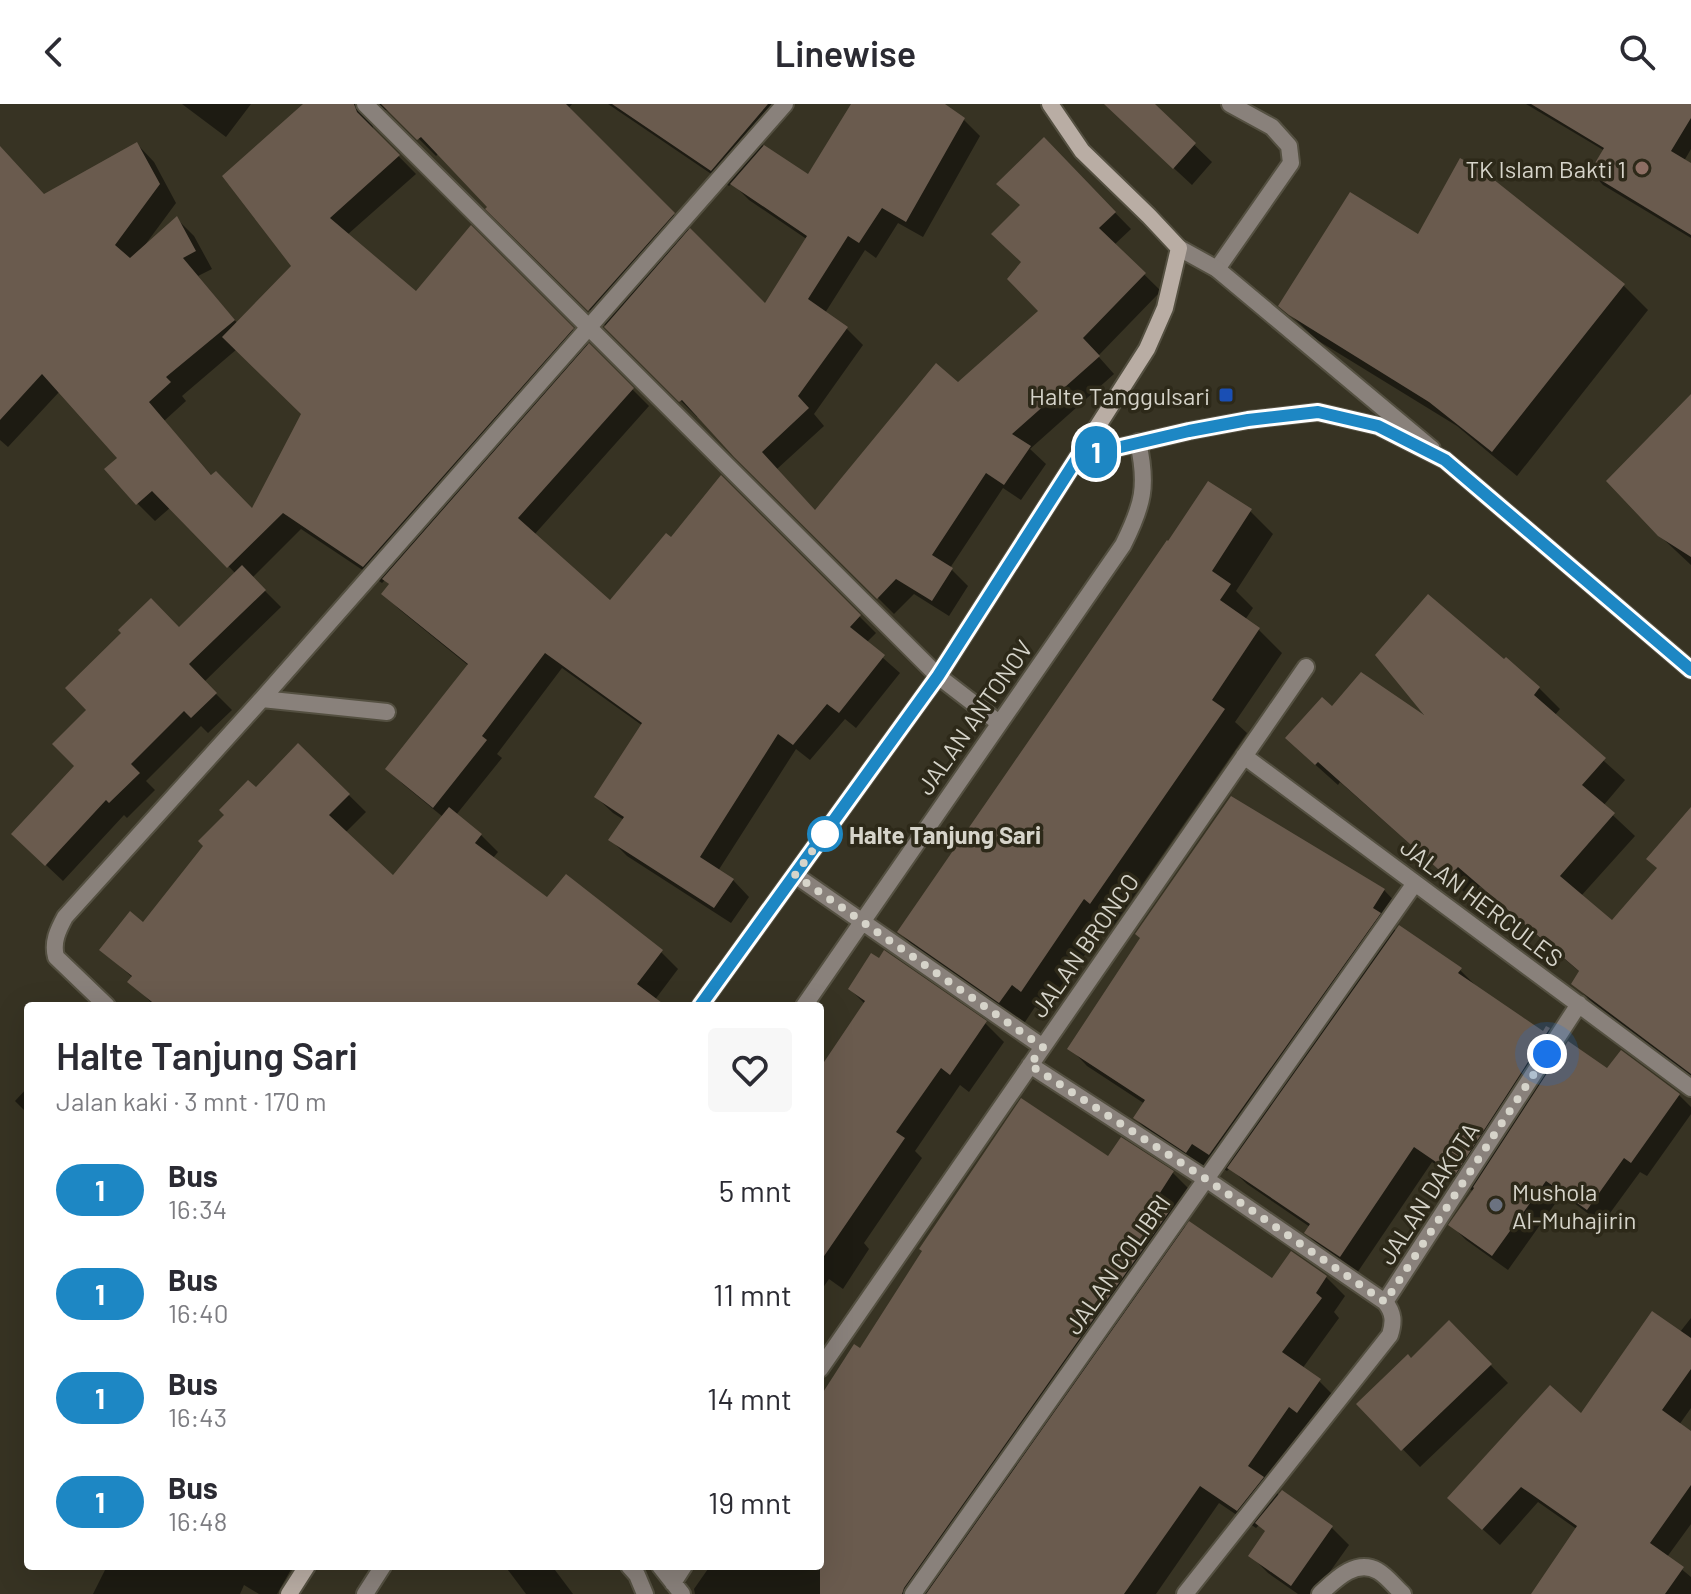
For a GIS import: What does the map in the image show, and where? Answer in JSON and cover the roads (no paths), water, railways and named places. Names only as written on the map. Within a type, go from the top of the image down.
[{"type":"main road","points":[[703,1002],[938,676],[1147,349],[1165,308],[1179,248],[1082,151],[1050,104]]},
{"type":"main road","points":[[1078,457],[1248,420],[1318,412],[1378,426],[1445,460],[1691,670]]},
{"type":"main road","points":[[289,1594],[304,1570]]},
{"type":"street","points":[[365,104],[938,676],[999,723]]},
{"type":"street","points":[[103,1002],[56,957],[55,941],[65,917],[262,699],[785,104]]},
{"type":"street","points":[[1217,269],[1291,163],[1289,146],[1272,127],[1230,104]]},
{"type":"street","points":[[1179,248],[1217,269],[1445,460]]},
{"type":"street","name":"JALAN ANTONOV","points":[[807,1002],[1123,545],[1144,492],[1138,442]]},
{"type":"street","name":"JALAN BRONCO","points":[[824,1363],[1306,667]]},
{"type":"street","points":[[262,699],[387,712]]},
{"type":"street","name":"JALAN HERCULES","points":[[1244,756],[1691,1088]]},
{"type":"street","points":[[795,875],[1043,1047]]},
{"type":"street","name":"JALAN COLIBRI","points":[[913,1594],[1415,883]]},
{"type":"street","name":"JALAN DAKOTA","points":[[1188,1593],[1390,1335],[1392,1311],[1385,1302],[1579,1004]]},
{"type":"street","points":[[1030,1065],[1206,1179],[1385,1302]]},
{"type":"street","points":[[1320,1594],[1343,1574],[1366,1568],[1383,1574],[1403,1594]]},
{"type":"street","points":[[365,1594],[380,1570]]},
{"type":"street","points":[[633,1570],[645,1594]]},
{"type":"street","points":[[663,1570],[677,1588]]},
{"type":"place","name":"TK Islam Bakti 1","points":[[1642,168]]},
{"type":"place","name":"Halte Tanggulsari","points":[[1226,395]]},
{"type":"place","name":"Halte Tanjung Sari","points":[[825,834]]},
{"type":"place","name":"Mushola Al-Muhajirin","points":[[1496,1205]]}]
